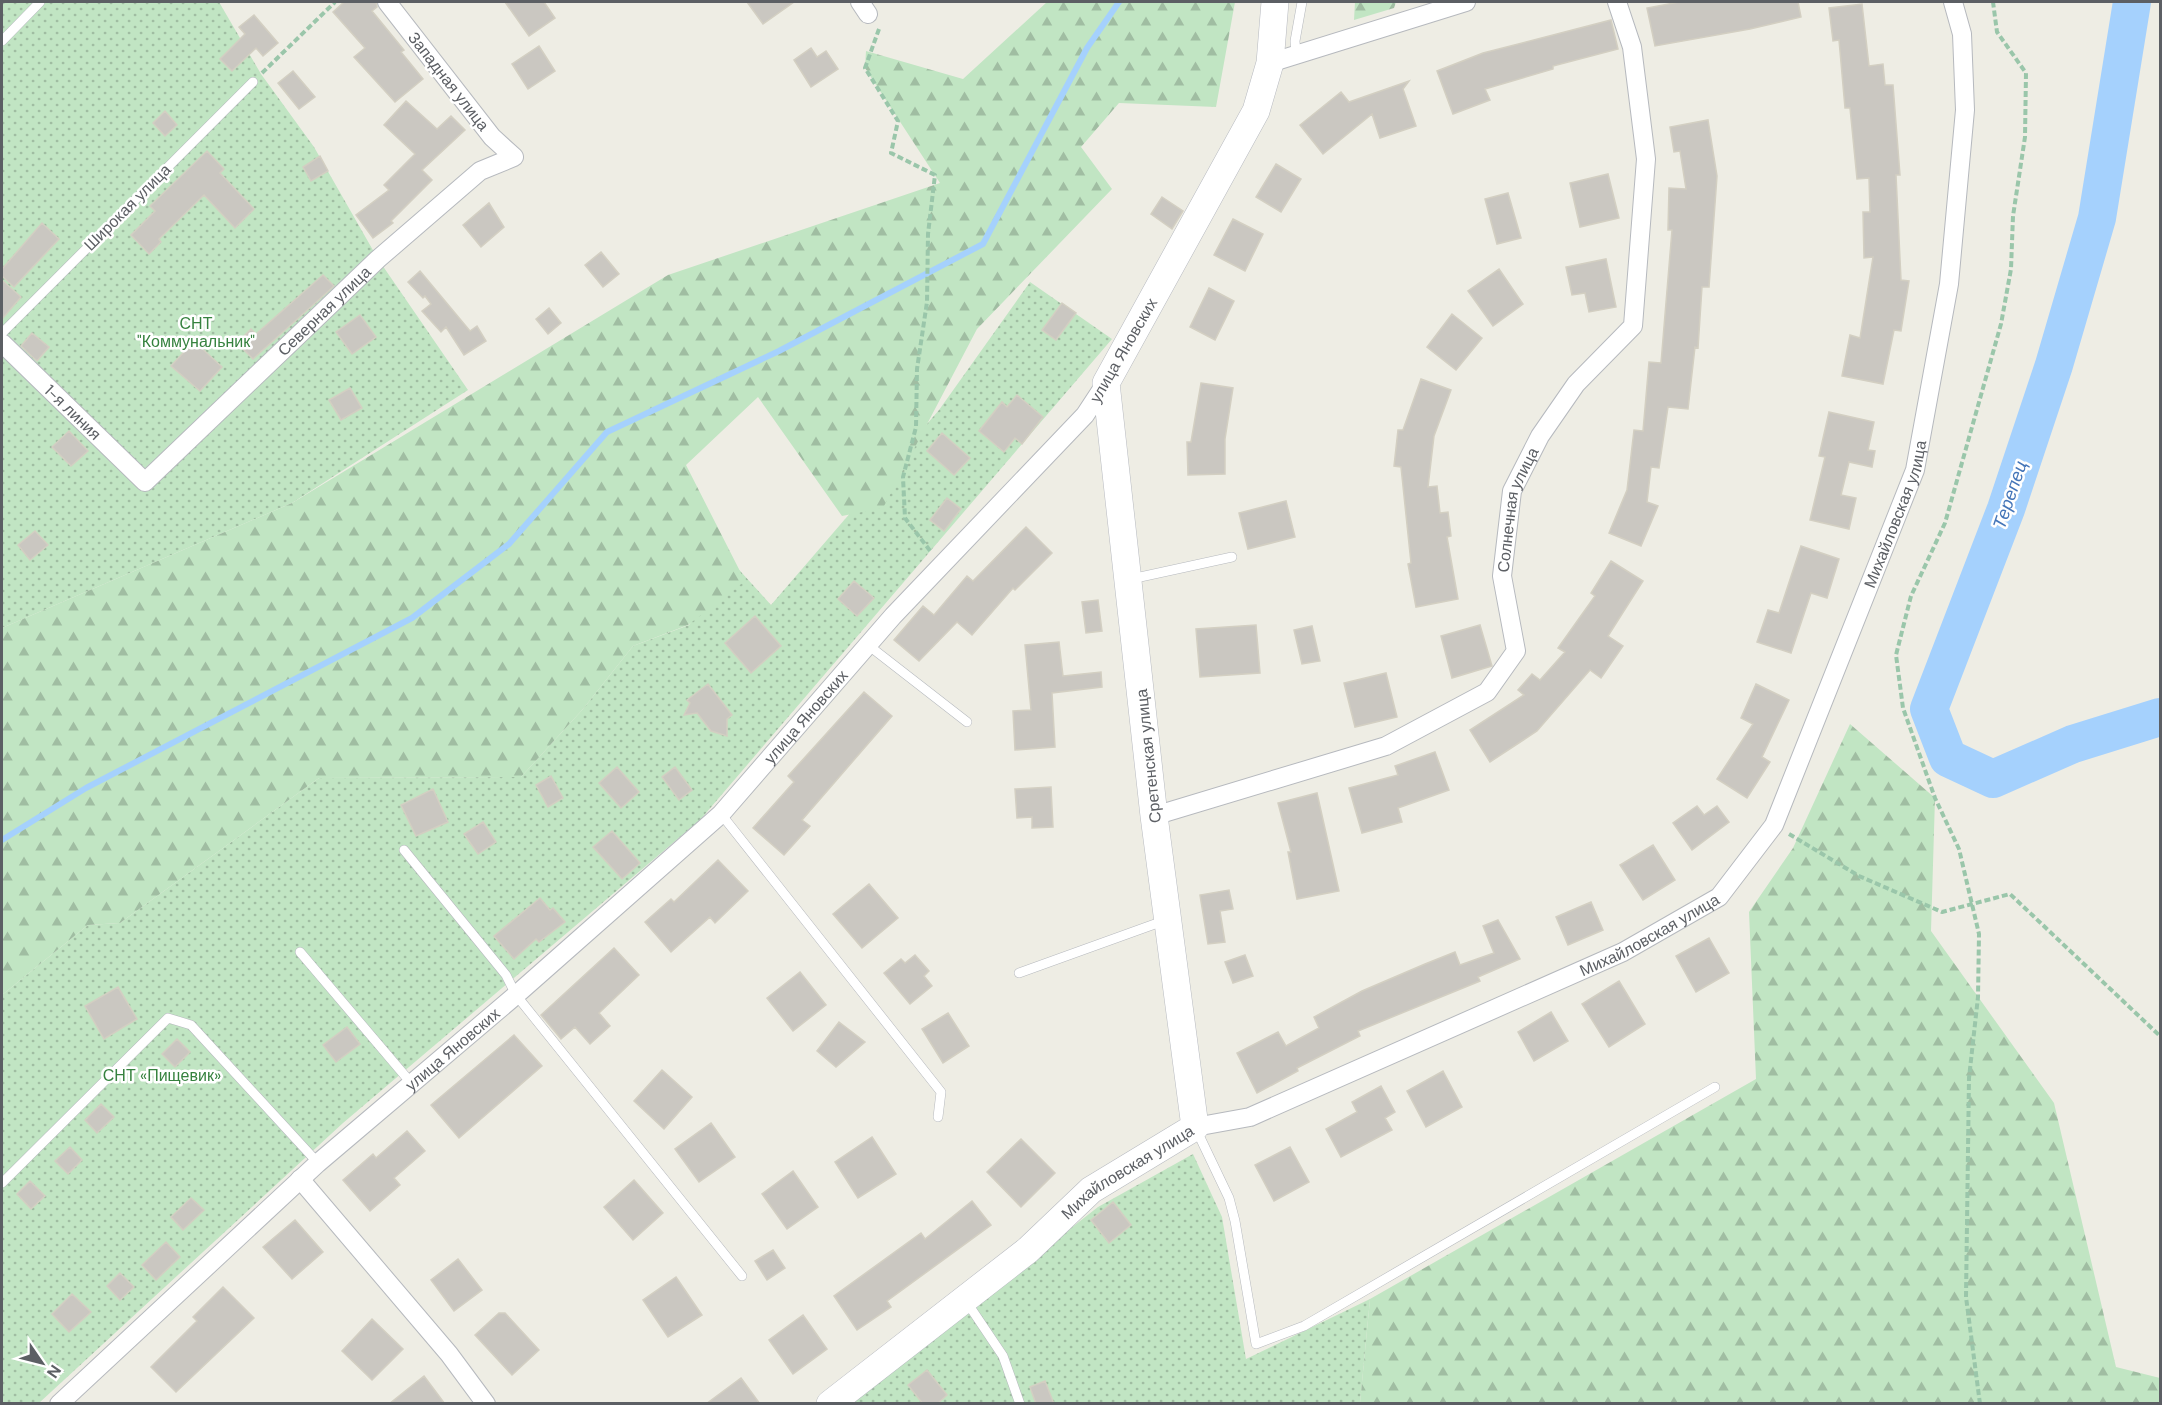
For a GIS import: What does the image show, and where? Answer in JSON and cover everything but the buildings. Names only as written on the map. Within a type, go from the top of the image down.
[{"type":"street","name":"Западная улица","points":[[387,2],[492,137],[514,157]]},
{"type":"street","name":"улица Яновских","points":[[59,1404],[300,1179],[516,995],[721,814],[868,645],[1084,415],[1106,383],[1256,111],[1270,63],[1275,2]]},
{"type":"street","points":[[1270,63],[1466,2]]},
{"type":"street","name":"Солнечная улица","points":[[1154,816],[1386,746],[1487,692],[1516,651],[1502,576],[1512,491],[1540,436],[1576,384],[1633,326],[1646,159],[1632,47],[1617,2]]},
{"type":"street","name":"Михайловская улица","points":[[830,1404],[1028,1250],[1091,1190],[1195,1127],[1250,1118],[1623,952],[1719,897],[1774,825],[1916,470],[1949,284],[1965,110],[1962,34],[1953,2]]},
{"type":"street","name":"Северная улица","points":[[145,482],[378,259],[480,171],[514,157]]},
{"type":"street","name":"1-я линия","points":[[2,343],[145,482]]},
{"type":"street","name":"Сретенская улица","points":[[1106,383],[1154,816],[1195,1127]]},
{"type":"street","points":[[300,1179],[449,1354],[486,1404]]},
{"type":"lane","points":[[2,41],[40,2]]},
{"type":"lane","points":[[1296,55],[1295,41],[1302,2]]},
{"type":"lane","name":"Широкая улица","points":[[2,333],[253,82]]},
{"type":"lane","points":[[1128,580],[1232,557]]},
{"type":"lane","points":[[868,645],[967,722]]},
{"type":"lane","points":[[721,814],[942,1092],[938,1117]]},
{"type":"lane","points":[[404,850],[506,975],[516,995],[742,1276]]},
{"type":"lane","points":[[1019,973],[1168,919]]},
{"type":"lane","points":[[300,952],[412,1084]]},
{"type":"lane","points":[[2,1183],[168,1018],[191,1025],[318,1163]]},
{"type":"lane","points":[[1195,1127],[1228,1198],[1235,1221],[1256,1344],[1304,1326],[1715,1088]]},
{"type":"lane","points":[[965,1299],[1004,1356],[1020,1404]]},
{"type":"path","points":[[253,82],[335,2]]},
{"type":"path","points":[[1980,1404],[1966,1297],[1969,1078],[1978,997],[1979,945],[1959,849],[1935,798],[1903,708],[1896,655],[1911,596],[1948,511],[2001,324],[2011,269],[2013,216],[2025,137],[2026,73],[1997,32],[1993,2]]},
{"type":"path","points":[[869,15],[865,68],[898,121],[891,153],[935,175],[928,234],[927,302],[917,369],[916,427],[903,477],[905,518],[941,565]]},
{"type":"path","points":[[1774,825],[1858,876],[1942,912],[2010,894],[2160,1036]]},
{"type":"green space","name":"СНТ \"Коммунальник\"","points":[[2,2],[219,2],[261,74],[314,147],[378,259],[468,390],[292,503],[2,628]]},
{"type":"green space","points":[[1047,2],[1235,2],[1216,107],[1119,103],[1081,147],[1112,189],[977,329],[883,508],[842,516],[758,397],[686,465],[745,581],[688,625],[633,646],[583,709],[521,777],[319,778],[120,923],[88,925],[2,995],[2,628],[292,503],[668,275],[940,183],[865,68],[866,51],[963,79]]},
{"type":"green space","points":[[1355,2],[1396,2],[1394,8],[1354,20]]},
{"type":"green space","name":"СНТ «Пищевик»","points":[[1030,282],[1112,339],[700,820],[343,1123],[39,1403],[2,1404],[2,995],[88,925],[120,923],[319,778],[521,777],[583,709],[633,646],[689,625],[732,562],[771,605],[939,410]]},
{"type":"green space","points":[[1850,724],[1935,798],[1931,931],[2054,1103],[2116,1367],[2160,1378],[2160,1403],[1360,1403],[1370,1299],[1756,1079],[1749,912],[1793,848]]},
{"type":"green space","points":[[1193,1154],[1222,1217],[1246,1359],[1370,1299],[1360,1403],[846,1404],[1098,1207]]},
{"type":"waterway","points":[[2,840],[86,788],[412,618],[509,544],[607,432],[779,351],[983,244],[1087,48],[1119,2]]},
{"type":"waterway","name":"Терепец","points":[[2132,2],[2097,218],[2054,365],[2006,509],[1929,709],[1948,758],[1993,779],[2073,744],[2160,717]]}]
